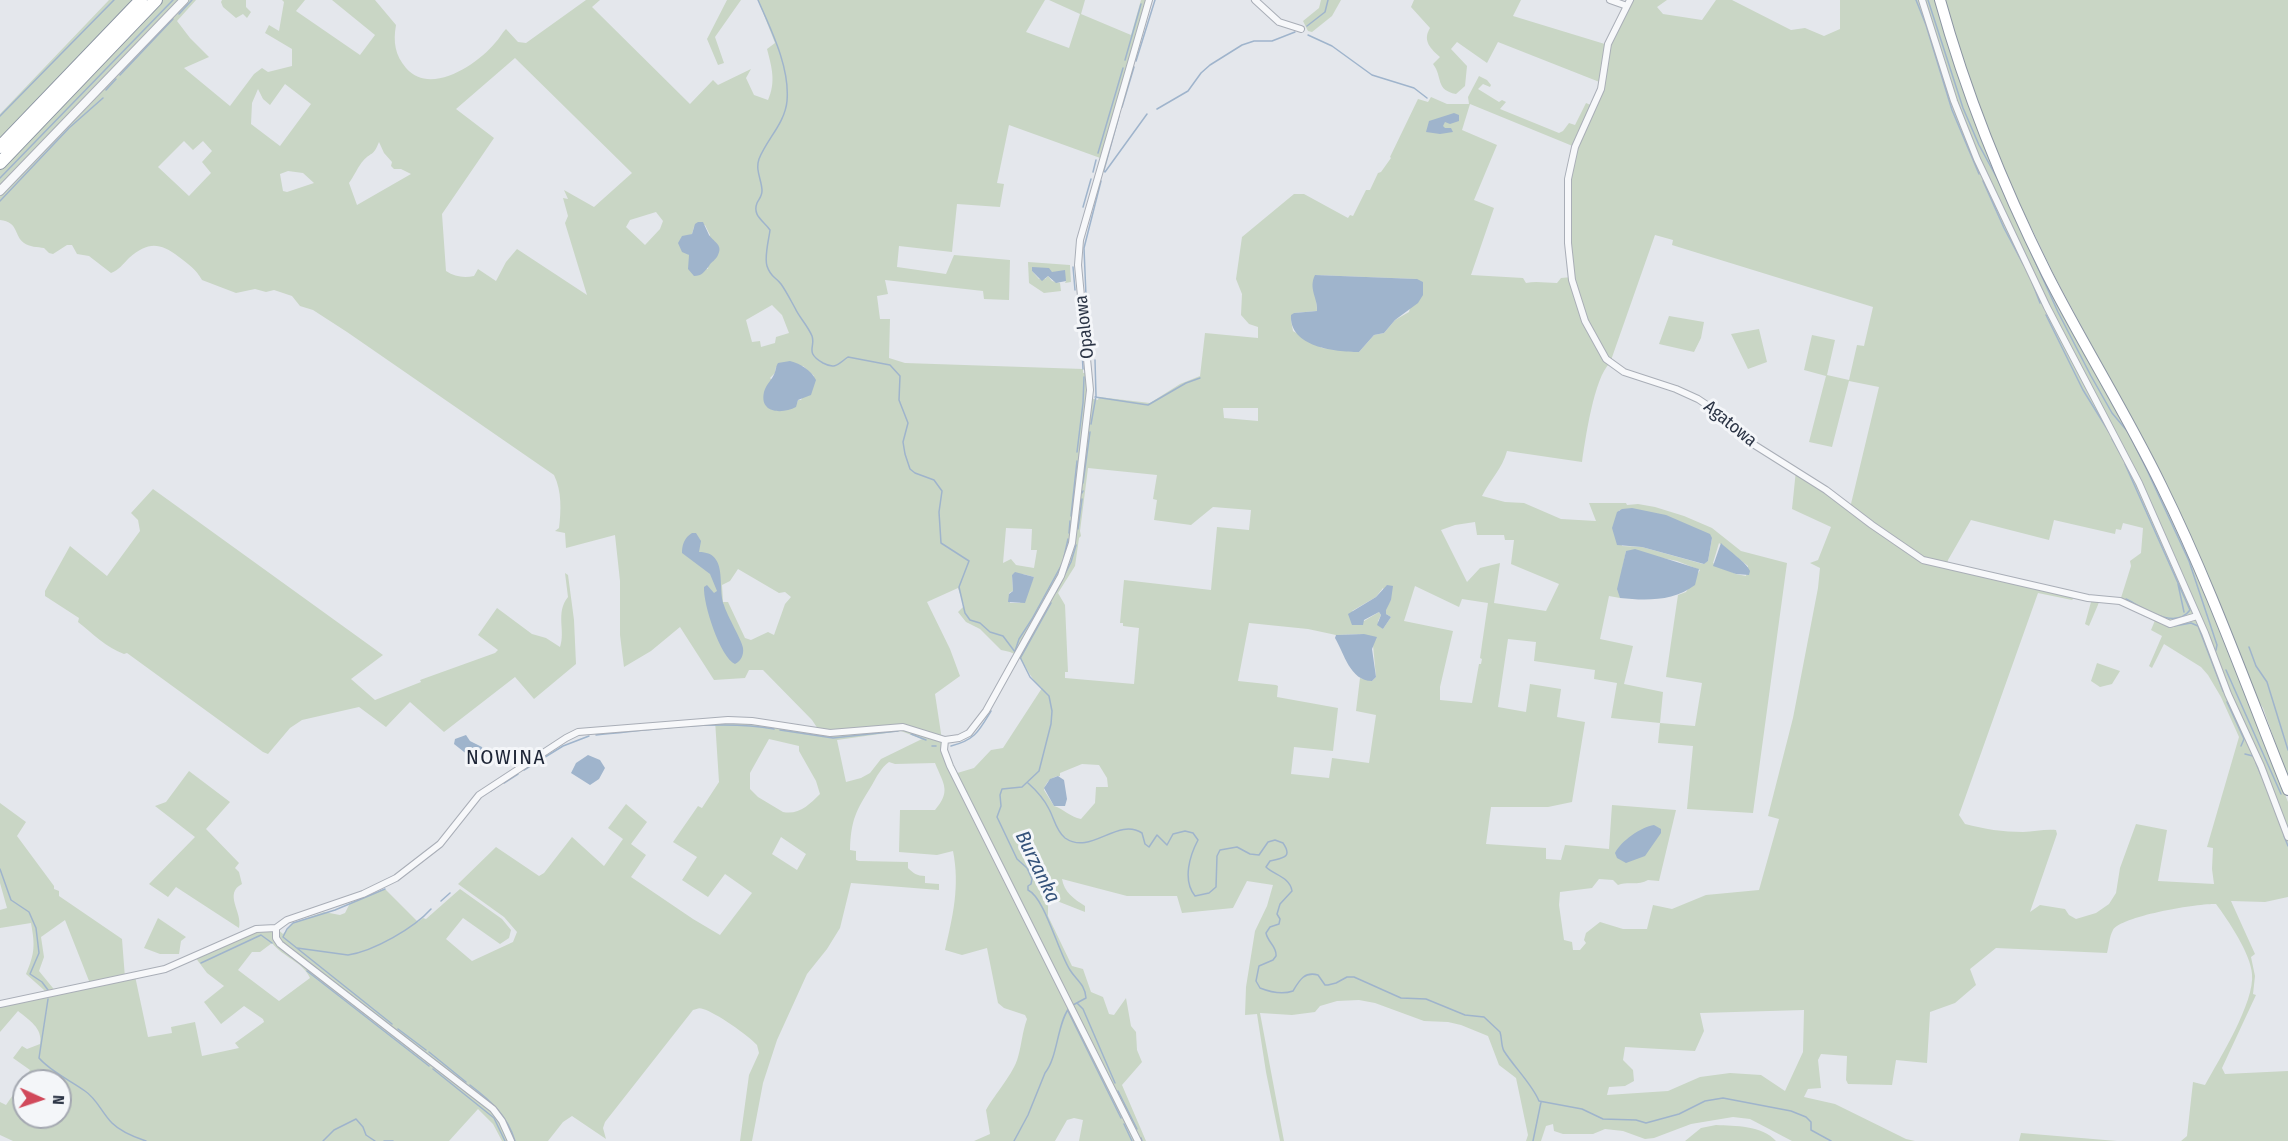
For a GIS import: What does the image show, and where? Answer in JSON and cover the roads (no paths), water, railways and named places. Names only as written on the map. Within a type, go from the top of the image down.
[{"type":"highway","points":[[0,147],[141,0]]},
{"type":"highway","points":[[0,163],[156,0]]},
{"type":"highway","points":[[1940,0],[1979,119],[2008,190],[2048,275],[2141,444],[2172,508],[2203,578],[2288,790]]},
{"type":"street","points":[[0,191],[184,0]]},
{"type":"street","name":"Opalowa","points":[[945,740],[963,737],[975,727],[1061,576],[1072,543],[1090,390],[1078,265],[1079,246],[1149,0]]},
{"type":"street","points":[[1256,0],[1279,22],[1301,29]]},
{"type":"street","points":[[1610,0],[1629,3]]},
{"type":"street","points":[[1922,0],[1959,117],[1981,168],[2047,307],[2139,483],[2197,616],[2231,702],[2261,766],[2288,837]]},
{"type":"street","name":"Agatowa","points":[[1629,3],[1610,40],[1600,89],[1575,147],[1568,179],[1568,243],[1572,280],[1585,321],[1605,358],[1624,372],[1676,388],[1698,399],[1745,439],[1826,490],[1881,532],[1923,560],[2088,598],[2117,601],[2169,624],[2197,616]]},
{"type":"street","points":[[0,1004],[165,969],[256,929],[276,928],[287,920],[363,894],[396,878],[440,844],[485,790],[578,732],[734,720],[830,733],[903,727],[945,740],[944,750],[951,766],[1138,1141]]},
{"type":"street","points":[[276,928],[276,938],[280,944],[493,1109],[502,1121],[511,1141]]},
{"type":"water","points":[[1454,113],[1459,115],[1459,121],[1450,124],[1445,122],[1443,126],[1451,128],[1453,132],[1440,134],[1426,132],[1429,121]]},
{"type":"water","points":[[698,222],[703,222],[709,235],[720,249],[717,257],[704,272],[694,276],[688,269],[689,255],[682,252],[678,243],[682,236],[692,234]]},
{"type":"water","points":[[1032,267],[1049,268],[1052,272],[1065,270],[1066,281],[1056,283],[1048,276],[1042,281],[1032,271]]},
{"type":"water","points":[[1315,275],[1417,279],[1423,282],[1423,295],[1418,303],[1395,320],[1384,333],[1374,335],[1359,352],[1326,349],[1305,341],[1292,326],[1291,315],[1294,313],[1317,311],[1312,285]]},
{"type":"water","points":[[790,361],[805,368],[814,376],[816,380],[811,395],[798,400],[796,407],[785,411],[768,408],[763,399],[765,389],[778,363]]},
{"type":"water","points":[[1632,508],[1666,515],[1710,534],[1712,538],[1708,561],[1704,564],[1642,547],[1617,545],[1612,528],[1617,512]]},
{"type":"water","points":[[692,533],[696,533],[701,541],[699,552],[715,558],[718,564],[724,605],[743,648],[742,658],[735,664],[729,659],[718,641],[709,617],[704,587],[707,585],[714,593],[717,591],[710,574],[682,553],[684,542]]},
{"type":"water","points":[[1721,543],[1745,564],[1750,571],[1749,575],[1736,574],[1713,566]]},
{"type":"water","points":[[1635,549],[1699,569],[1695,585],[1678,594],[1660,599],[1620,598],[1617,589],[1626,551]]},
{"type":"water","points":[[1015,572],[1034,577],[1025,603],[1008,602],[1009,594],[1013,591],[1012,575]]},
{"type":"water","points":[[1387,585],[1393,586],[1391,600],[1386,610],[1386,614],[1391,617],[1383,629],[1377,625],[1381,615],[1379,612],[1364,620],[1363,625],[1352,625],[1348,614],[1376,597]]},
{"type":"water","points":[[1364,634],[1377,637],[1372,649],[1376,677],[1372,681],[1364,680],[1353,671],[1335,638],[1336,635]]},
{"type":"water","points":[[466,735],[470,741],[482,747],[483,752],[479,757],[473,759],[454,744],[455,739]]},
{"type":"water","points":[[588,755],[600,760],[605,768],[599,779],[590,785],[571,773],[576,763]]},
{"type":"water","points":[[1058,776],[1064,780],[1067,799],[1065,806],[1054,806],[1044,788],[1050,779]]},
{"type":"water","points":[[1654,825],[1661,829],[1661,833],[1645,856],[1626,863],[1617,858],[1615,853],[1627,839]]},
{"type":"waterway","points":[[0,116],[114,0]]},
{"type":"waterway","points":[[0,178],[173,0]]},
{"type":"waterway","points":[[179,14],[192,0]]},
{"type":"waterway","name":"Burzanka","points":[[758,0],[783,62],[787,88],[786,109],[783,117],[758,163],[762,191],[756,211],[770,230],[766,258],[769,270],[783,287],[810,332],[813,340],[812,353],[817,359],[831,366],[837,365],[848,357],[890,365],[900,376],[899,400],[908,423],[903,442],[910,469],[934,480],[942,491],[939,512],[941,543],[969,561],[959,587],[965,613],[970,620],[980,623],[990,632],[1003,636],[1015,652]]},
{"type":"waterway","points":[[1136,61],[1155,0]]},
{"type":"waterway","points":[[1307,26],[1325,12],[1328,0]]},
{"type":"waterway","points":[[1916,0],[1952,110],[1979,174]]},
{"type":"waterway","points":[[1928,0],[1963,108],[1979,145],[1998,180],[2058,312],[2091,376],[2112,413],[2128,432],[2147,470],[2189,561],[2217,645],[2216,650]]},
{"type":"waterway","points":[[1125,60],[1141,4]]},
{"type":"waterway","points":[[120,75],[173,19]]},
{"type":"waterway","points":[[1157,109],[1188,91],[1210,65],[1242,45],[1254,41],[1272,41],[1295,32]]},
{"type":"waterway","points":[[1308,35],[1332,46],[1372,75],[1414,88],[1427,98]]},
{"type":"waterway","points":[[1122,107],[1134,67]]},
{"type":"waterway","points":[[1098,153],[1123,68]]},
{"type":"waterway","points":[[106,90],[116,79]]},
{"type":"waterway","points":[[0,201],[69,128],[103,98]]},
{"type":"waterway","points":[[1104,171],[1147,114]]},
{"type":"waterway","points":[[1104,170],[1119,116]]},
{"type":"waterway","points":[[1093,172],[1096,160]]},
{"type":"waterway","points":[[1083,207],[1091,179]]},
{"type":"waterway","points":[[1086,296],[1084,248],[1101,181]]},
{"type":"waterway","points":[[1983,181],[2023,264]]},
{"type":"waterway","points":[[1073,267],[1075,290]]},
{"type":"waterway","points":[[2032,282],[2040,303]]},
{"type":"waterway","points":[[1087,302],[1088,313]]},
{"type":"waterway","points":[[2046,315],[2083,390],[2109,432]]},
{"type":"waterway","points":[[1089,320],[1092,350]]},
{"type":"waterway","points":[[1079,323],[1081,342]]},
{"type":"waterway","points":[[1082,351],[1083,369]]},
{"type":"waterway","points":[[1091,424],[1096,396],[1095,360]]},
{"type":"waterway","points":[[1077,452],[1084,377]]},
{"type":"waterway","points":[[1095,397],[1148,405],[1186,383],[1200,378]]},
{"type":"waterway","points":[[1083,483],[1090,432]]},
{"type":"waterway","points":[[2112,439],[2122,457]]},
{"type":"waterway","points":[[1071,516],[1077,461]]},
{"type":"waterway","points":[[2125,464],[2190,610],[2184,616],[2167,618],[2149,612],[2126,599]]},
{"type":"waterway","points":[[1078,529],[1082,499]]},
{"type":"waterway","points":[[1069,533],[1070,521]]},
{"type":"waterway","points":[[1064,557],[1068,539]]},
{"type":"waterway","points":[[1056,592],[1071,562],[1076,545]]},
{"type":"waterway","points":[[1015,651],[1019,639],[1062,564]]},
{"type":"waterway","points":[[2178,584],[2184,612]]},
{"type":"waterway","points":[[1021,657],[1051,603]]},
{"type":"waterway","points":[[2169,627],[2191,623],[2198,626],[2223,691]]},
{"type":"waterway","points":[[2249,647],[2256,666],[2267,682],[2288,750]]},
{"type":"waterway","name":"Burzanka","points":[[1020,657],[1030,677],[1049,696],[1052,711],[1051,724],[1039,771],[1022,787],[1002,789],[1001,806],[997,817],[1017,859],[1027,868],[1032,879],[1028,890],[1040,903],[1065,962],[1084,989],[1086,998],[1073,1005]]},
{"type":"waterway","points":[[2226,670],[2281,794]]},
{"type":"waterway","points":[[2227,702],[2244,739],[2241,746]]},
{"type":"waterway","points":[[951,746],[966,741],[976,734],[991,711]]},
{"type":"waterway","points":[[596,735],[709,725],[774,729]]},
{"type":"waterway","points":[[780,730],[833,738],[898,731]]},
{"type":"waterway","points":[[911,734],[926,740]]},
{"type":"waterway","points":[[524,770],[563,746],[589,736]]},
{"type":"waterway","points":[[2245,754],[2253,756]]},
{"type":"waterway","points":[[2256,763],[2261,775]]},
{"type":"waterway","points":[[504,783],[518,774]]},
{"type":"waterway","points":[[1028,783],[1045,802],[1062,835],[1075,842],[1084,843],[1114,832],[1133,829],[1142,833],[1145,844],[1149,847],[1157,835],[1167,845],[1173,834],[1185,831],[1193,833],[1198,840],[1192,853],[1188,875],[1191,890],[1195,896],[1209,893],[1216,887],[1217,856],[1220,850],[1237,847],[1250,854],[1259,855],[1268,842],[1275,840],[1283,843],[1286,855],[1270,861],[1266,867],[1285,879],[1292,891],[1280,904],[1277,914],[1280,919],[1279,924],[1270,927],[1266,933],[1276,956],[1273,960],[1259,966],[1256,981],[1260,988],[1285,993],[1293,991],[1302,978],[1309,974],[1318,975],[1325,985],[1336,983],[1347,977],[1354,977],[1401,998],[1426,999],[1465,1015],[1484,1017],[1500,1032],[1504,1051],[1539,1101],[1582,1109],[1603,1119],[1636,1120],[1646,1123],[1679,1114],[1705,1101],[1723,1098],[1791,1111],[1806,1117],[1811,1122],[1811,1130],[1831,1141]]},
{"type":"waterway","points":[[491,791],[498,786]]},
{"type":"waterway","points":[[2284,836],[2288,846]]},
{"type":"waterway","points":[[0,869],[11,900],[29,912],[36,928],[39,953],[30,974],[42,982],[48,990]]},
{"type":"waterway","points":[[385,889],[335,910],[293,923],[283,937],[392,1024]]},
{"type":"waterway","points":[[441,901],[450,893]]},
{"type":"waterway","points":[[297,948],[348,955],[358,953],[393,938],[415,924],[431,909]]},
{"type":"waterway","points":[[201,963],[261,935],[272,943]]},
{"type":"waterway","points":[[307,971],[429,1066]]},
{"type":"waterway","points":[[48,999],[39,1058],[55,1072],[89,1094],[116,1126],[146,1141]]},
{"type":"waterway","points":[[1077,1003],[1083,1009],[1115,1083]]},
{"type":"waterway","name":"Burzanka","points":[[1014,1141],[1053,1058],[1062,1023],[1069,1008]]},
{"type":"waterway","points":[[1068,1011],[1121,1118]]},
{"type":"waterway","points":[[398,1029],[426,1050]]},
{"type":"waterway","points":[[429,1052],[466,1082]]},
{"type":"waterway","points":[[433,1069],[494,1118],[505,1141]]},
{"type":"waterway","points":[[470,1085],[497,1109],[508,1124],[515,1141]]},
{"type":"waterway","points":[[1118,1091],[1137,1129]]},
{"type":"waterway","points":[[1533,1141],[1541,1102]]},
{"type":"waterway","points":[[323,1141],[334,1130],[356,1119],[366,1135],[375,1141]]},
{"type":"waterway","points":[[1124,1124],[1132,1141]]},
{"type":"waterway","points":[[384,1141],[393,1141]]},
{"type":"district","name":"NOWINA","points":[[506,758]]}]
